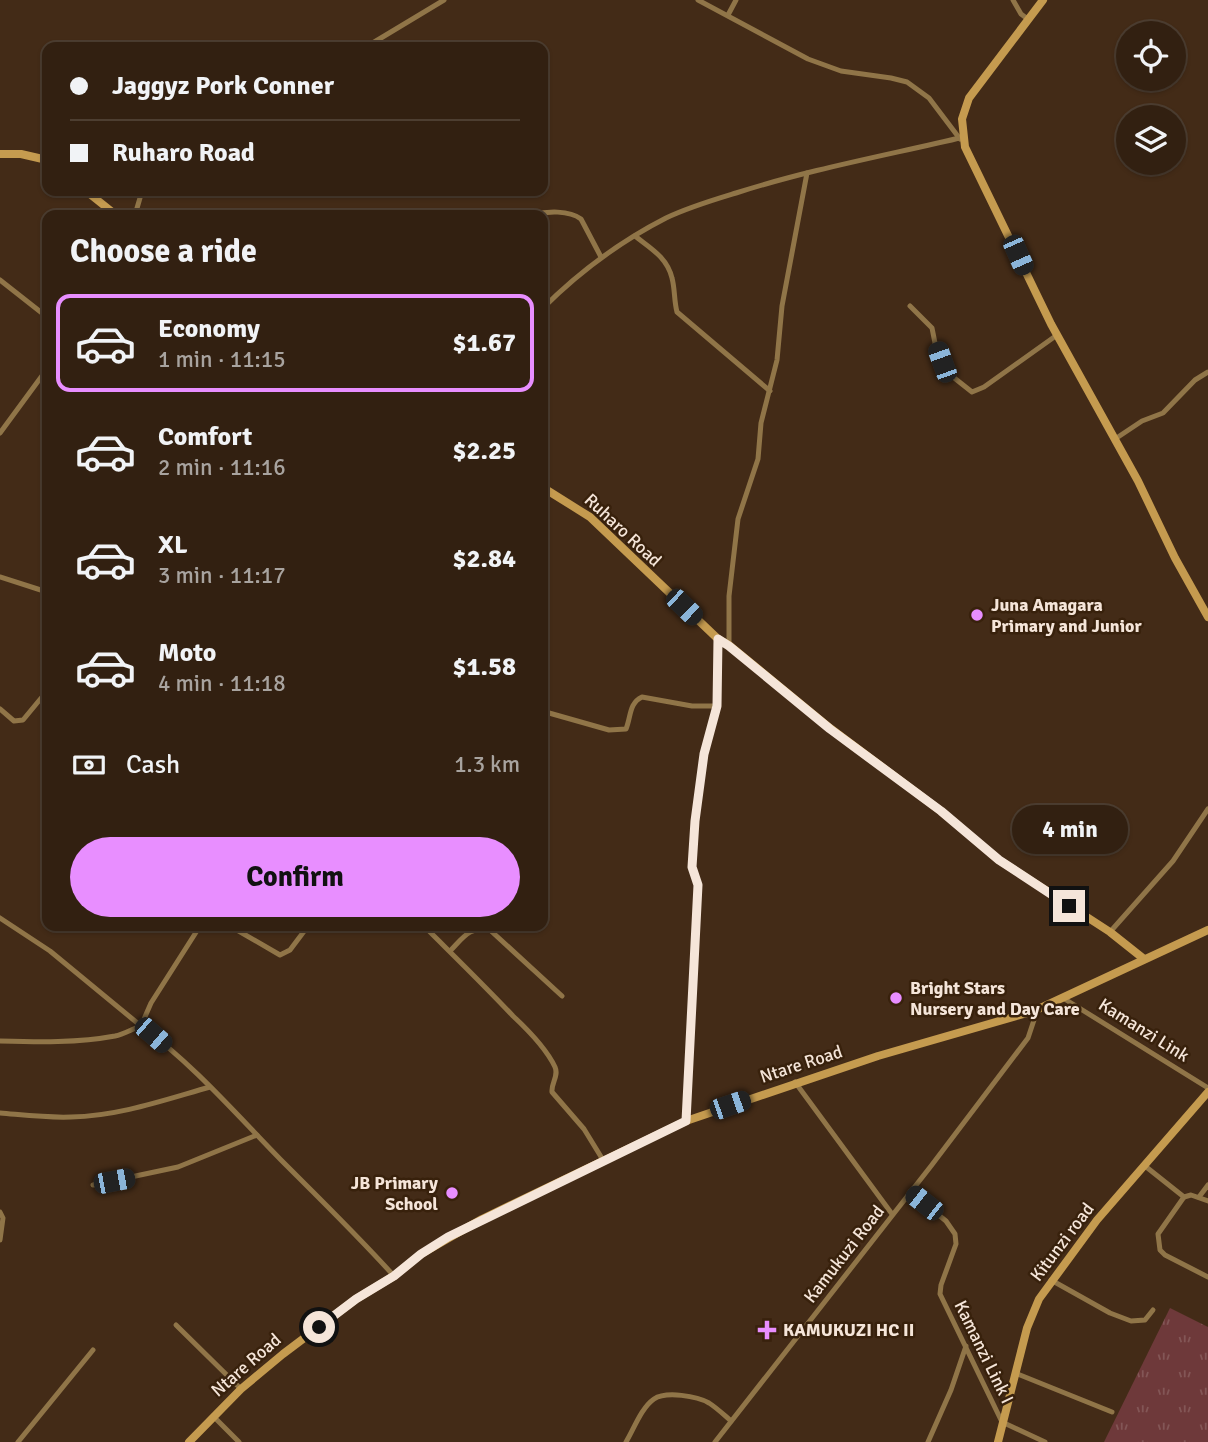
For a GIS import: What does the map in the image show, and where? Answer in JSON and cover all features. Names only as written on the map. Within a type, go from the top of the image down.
[{"type":"main road","points":[[1043,0],[969,98],[962,119],[962,138],[1057,335],[1208,617]]},
{"type":"main road","points":[[0,154],[42,159]]},
{"type":"main road","points":[[92,196],[110,210]]},
{"type":"main road","name":"Ruharo Road","points":[[548,491],[590,517],[718,639],[830,729],[933,804],[999,860],[1110,932],[1144,959]]},
{"type":"main road","name":"Ntare Road","points":[[189,1442],[212,1416],[283,1354],[356,1299],[394,1276],[448,1237],[686,1121],[795,1082],[1034,1011],[1208,930]]},
{"type":"main road","name":"Kitunzi road","points":[[998,1442],[1033,1310],[1051,1280],[1097,1220],[1208,1090]]},
{"type":"street","points":[[374,42],[444,0]]},
{"type":"street","points":[[548,303],[601,257],[688,209],[807,173],[962,138],[929,98],[907,82],[841,71],[808,59],[698,0]]},
{"type":"street","points":[[728,15],[736,0]]},
{"type":"street","points":[[1013,0],[1021,14],[1029,20]]},
{"type":"street","points":[[729,646],[729,596],[738,519],[758,459],[761,423],[778,360],[782,306],[807,173]]},
{"type":"street","points":[[548,213],[576,215],[581,219],[601,257]]},
{"type":"street","points":[[635,236],[660,254],[666,264],[672,277],[677,312],[770,391]]},
{"type":"street","points":[[0,280],[42,313]]},
{"type":"street","points":[[910,306],[932,328],[939,355],[948,373],[972,392],[984,387],[1057,335]]},
{"type":"street","points":[[1115,439],[1142,421],[1163,413],[1195,380],[1208,372]]},
{"type":"street","points":[[0,432],[42,376]]},
{"type":"street","points":[[0,577],[42,590]]},
{"type":"street","points":[[686,1121],[698,885],[692,867],[695,821],[704,754],[717,706],[718,639]]},
{"type":"street","points":[[0,709],[14,721],[23,720],[42,697]]},
{"type":"street","points":[[548,712],[620,731],[626,729],[634,702],[642,697],[717,706]]},
{"type":"street","points":[[1110,932],[1173,861],[1208,809]]},
{"type":"street","points":[[0,918],[50,951],[141,1026],[209,1087],[342,1219],[394,1276]]},
{"type":"street","points":[[0,1041],[103,1038],[124,1034],[141,1026],[151,1003],[197,931]]},
{"type":"street","points":[[239,931],[281,955],[290,950],[304,931]]},
{"type":"street","points":[[429,931],[524,1027],[549,1057],[557,1074],[551,1088],[552,1093],[584,1129],[603,1160]]},
{"type":"street","points":[[450,951],[470,931]]},
{"type":"street","points":[[490,931],[562,996]]},
{"type":"street","name":"Kamanzi Link","points":[[1063,998],[1208,1090]]},
{"type":"street","name":"Kamukuzi Road","points":[[715,1442],[1028,1038],[1034,1011]]},
{"type":"street","points":[[795,1082],[892,1214]]},
{"type":"street","points":[[0,1113],[60,1118],[87,1116],[139,1107],[209,1087]]},
{"type":"street","points":[[93,1185],[178,1167],[257,1135]]},
{"type":"street","points":[[1145,1166],[1184,1197]]},
{"type":"street","points":[[1199,1197],[1208,1185]]},
{"type":"street","name":"Kamanzi Link I","points":[[910,1192],[953,1229],[956,1244],[940,1294],[1002,1422]]},
{"type":"street","points":[[1208,1201],[1191,1195],[1184,1197],[1158,1234],[1160,1250],[1165,1255],[1208,1277]]},
{"type":"street","points":[[0,1212],[3,1218],[0,1240]]},
{"type":"street","points":[[1051,1280],[1124,1319],[1144,1320],[1153,1310]]},
{"type":"street","points":[[176,1325],[241,1389]]},
{"type":"street","points":[[928,1442],[951,1391],[966,1346]]},
{"type":"street","points":[[18,1442],[93,1350]]},
{"type":"street","points":[[1015,1373],[1112,1412]]},
{"type":"street","points":[[626,1442],[647,1407],[654,1399],[663,1395],[701,1400],[731,1421]]},
{"type":"street","points":[[212,1416],[239,1442]]},
{"type":"street","points":[[1002,1422],[1045,1442]]},
{"type":"green space","points":[[1170,1308],[1208,1327],[1208,1442],[1104,1442]]},
{"type":"place","name":"Juna Amagara Primary and Junior","points":[[977,615]]},
{"type":"place","name":"Bright Stars Nursery and Day Care","points":[[896,998]]},
{"type":"place","name":"JB Primary School","points":[[452,1193]]},
{"type":"place","name":"KAMUKUZI HC II","points":[[767,1330]]},
{"type":"route","points":[[319,1327],[448,1237],[686,1121],[698,885],[692,871],[695,821],[704,754],[717,706],[718,639],[830,729],[925,798],[999,860],[1069,906]]}]
